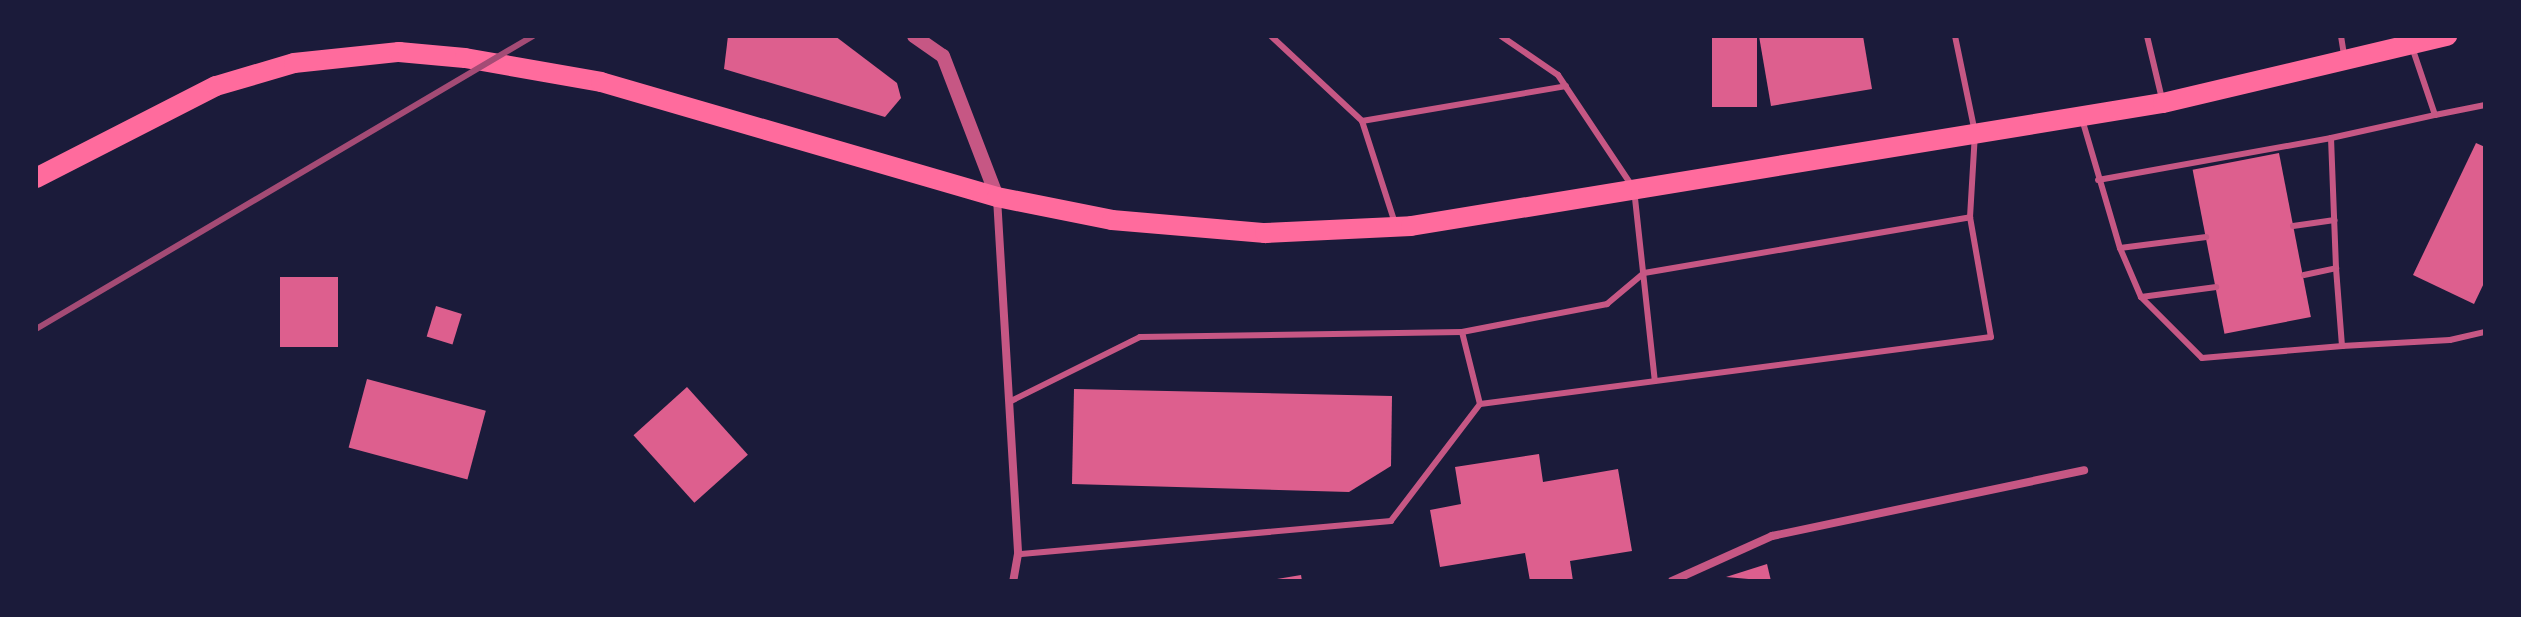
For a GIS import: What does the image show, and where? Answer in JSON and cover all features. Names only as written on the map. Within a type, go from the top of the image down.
[{"type":"main road","points":[[36,178],[216,86],[294,63],[399,52],[465,58],[601,82],[997,197],[1112,220],[1265,233],[1396,226],[2163,103],[2345,63],[2412,41],[2447,36]]},
{"type":"street","points":[[914,36],[943,56],[997,197],[1018,554],[1013,581]]},
{"type":"street","points":[[1672,581],[1772,536],[2084,470]]},
{"type":"lane","points":[[1271,36],[1362,121],[1396,226]]},
{"type":"lane","points":[[1501,36],[1566,86],[1634,189],[1655,381]]},
{"type":"lane","points":[[1018,554],[1391,521],[1480,404],[1991,337],[1970,217],[1975,133],[1955,36]]},
{"type":"lane","points":[[2147,36],[2163,103]]},
{"type":"lane","points":[[2341,36],[2345,63]]},
{"type":"lane","points":[[2412,41],[2435,115]]},
{"type":"lane","points":[[1362,121],[1566,86]]},
{"type":"lane","points":[[2098,180],[2331,138],[2485,105]]},
{"type":"lane","points":[[2081,116],[2120,248],[2141,297],[2202,358],[2450,340],[2485,332]]},
{"type":"lane","points":[[2331,138],[2342,346]]},
{"type":"lane","points":[[1009,402],[1140,337],[1462,332],[1607,304],[1644,273],[1970,217]]},
{"type":"lane","points":[[2293,226],[2335,220]]},
{"type":"lane","points":[[2120,248],[2206,237]]},
{"type":"lane","points":[[2304,275],[2336,268]]},
{"type":"lane","points":[[2141,297],[2216,287]]},
{"type":"lane","points":[[1462,332],[1480,404]]},
{"type":"building","points":[[728,36],[835,36],[897,83],[901,98],[885,117],[724,69]]},
{"type":"building","points":[[1712,36],[1757,36],[1757,107],[1712,107]]},
{"type":"building","points":[[1759,36],[1863,36],[1872,89],[1771,106]]},
{"type":"building","points":[[2476,143],[2485,147],[2485,281],[2474,304],[2413,275]]},
{"type":"building","points":[[2279,153],[2311,317],[2224,334],[2193,170]]},
{"type":"building","points":[[280,277],[338,277],[338,347],[280,347]]},
{"type":"building","points":[[436,306],[462,314],[452,344],[427,337]]},
{"type":"building","points":[[367,379],[486,411],[467,479],[349,448]]},
{"type":"building","points":[[687,387],[748,455],[694,503],[633,435]]},
{"type":"building","points":[[1074,389],[1392,396],[1391,466],[1349,492],[1072,484]]},
{"type":"building","points":[[1539,454],[1543,482],[1618,469],[1632,551],[1570,561],[1573,581],[1530,581],[1525,553],[1440,567],[1430,510],[1461,504],[1455,467]]},
{"type":"building","points":[[1767,564],[1771,581],[1726,577]]},
{"type":"building","points":[[1301,575],[1302,581],[1277,581],[1277,579]]},
{"type":"railway","points":[[36,329],[533,36]]}]
